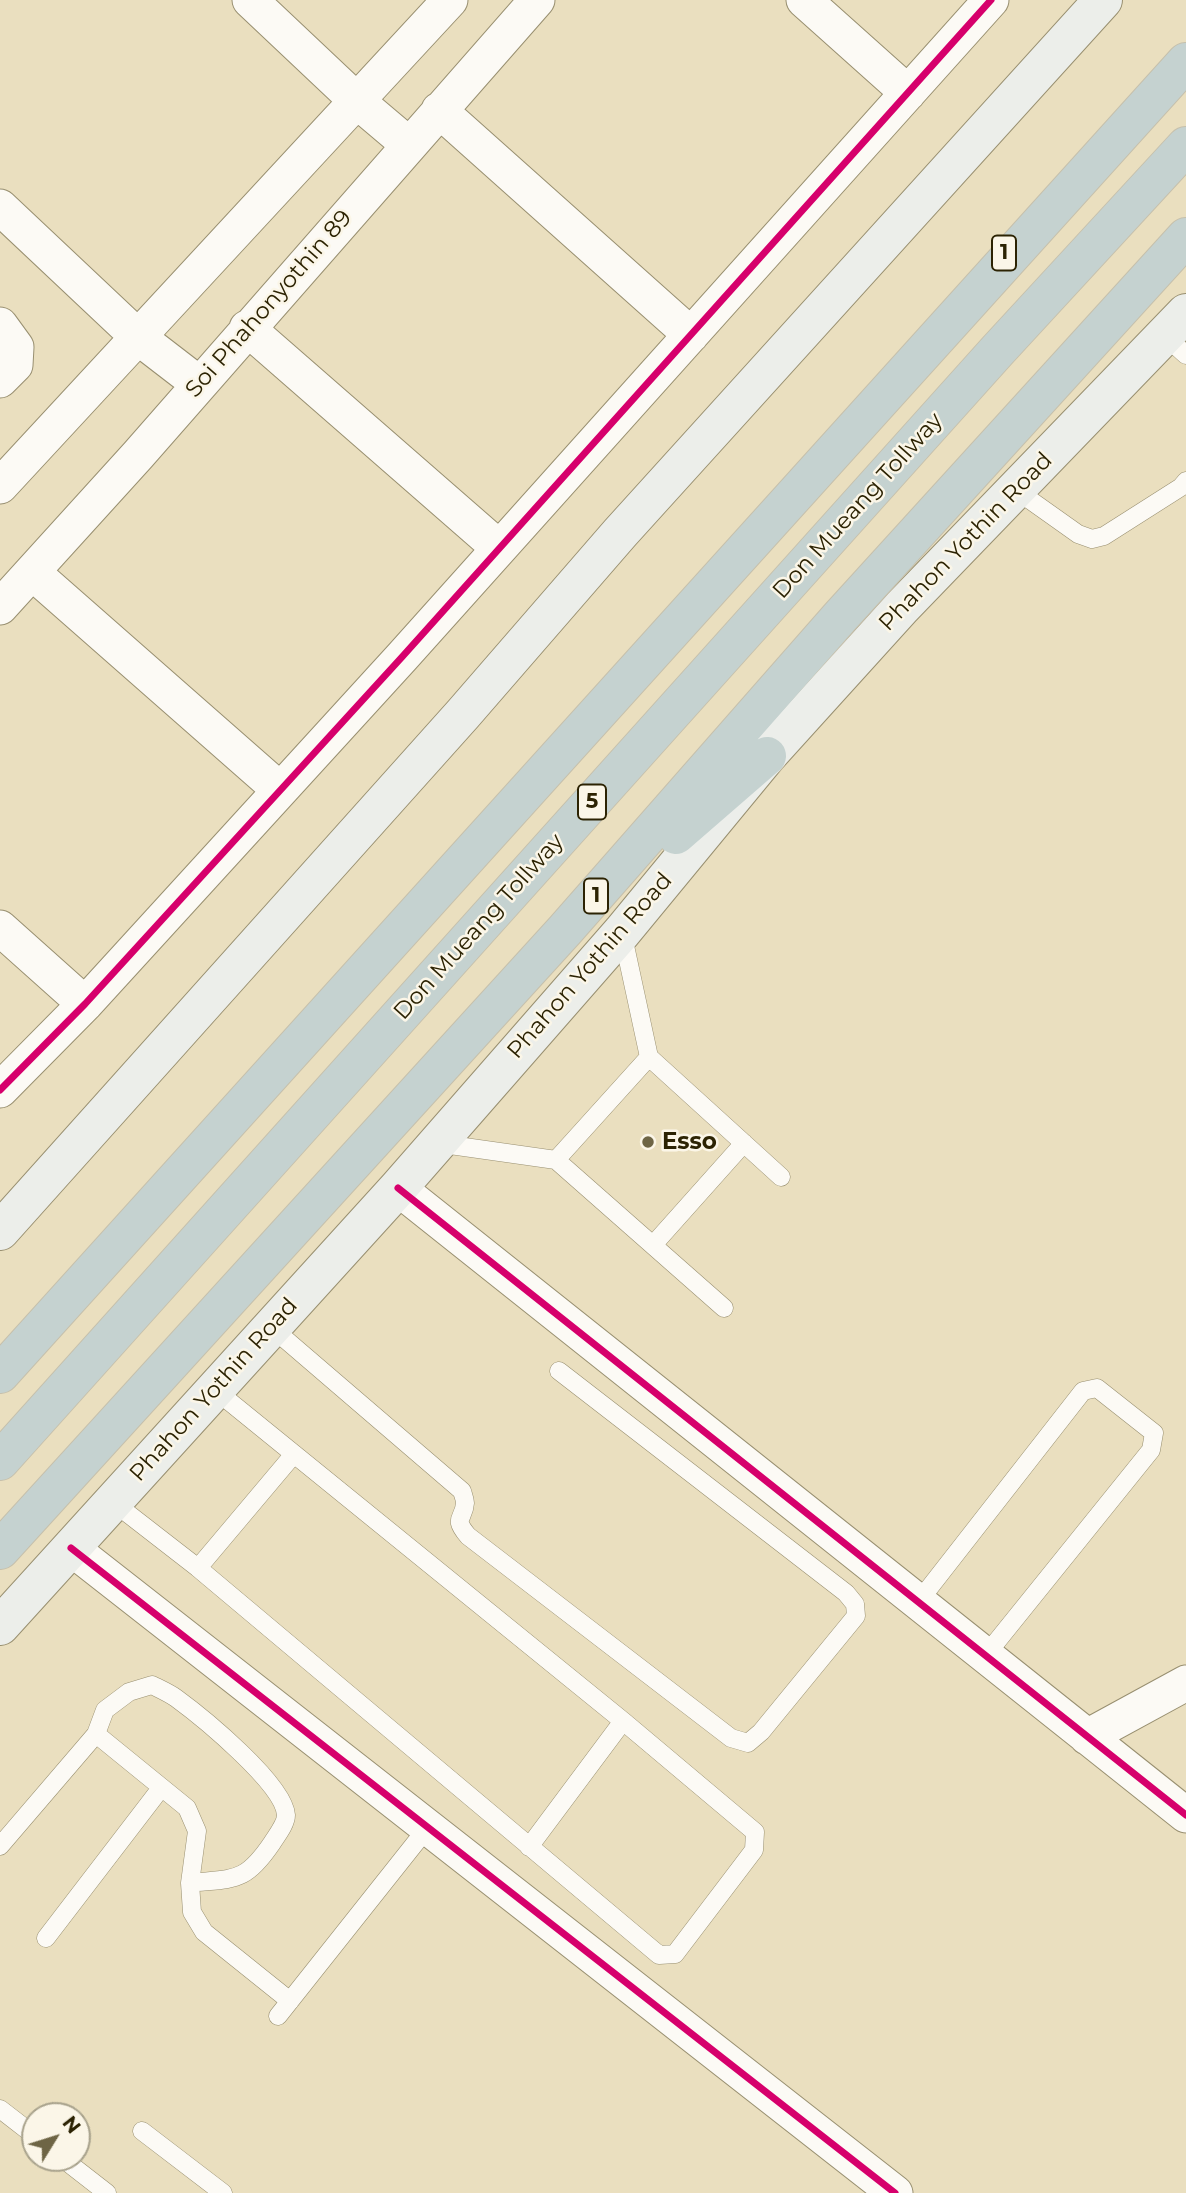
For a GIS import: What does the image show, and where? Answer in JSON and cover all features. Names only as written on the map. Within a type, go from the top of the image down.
[{"type":"highway","name":"1","points":[[0,1335],[528,784],[812,464],[1186,53]]},
{"type":"highway","points":[[0,1374],[1186,62]]},
{"type":"highway","name":"Don Mueang Tollway","points":[[0,1461],[997,351],[1186,146]]},
{"type":"highway","name":"Phahon Yothin Road","points":[[0,1550],[565,930],[840,617],[1186,237]]},
{"type":"highway","points":[[565,930],[767,756]]},
{"type":"main road","points":[[0,1231],[463,714],[629,523],[1103,0]]},
{"type":"main road","name":"Phahon Yothin Road","points":[[0,1626],[398,1188],[622,932],[767,756],[902,607],[1016,490],[1179,335]]},
{"type":"street","points":[[250,0],[357,101],[409,145]]},
{"type":"street","points":[[0,486],[450,0]]},
{"type":"street","name":"Soi Phahonyothin 89","points":[[0,607],[537,0]]},
{"type":"street","points":[[804,0],[908,93]]},
{"type":"street","points":[[0,1090],[85,1003],[280,790],[991,0]]},
{"type":"street","points":[[439,110],[691,335]]},
{"type":"street","points":[[0,208],[138,337],[199,384]]},
{"type":"street","points":[[0,325],[16,347],[15,365],[0,380]]},
{"type":"street","points":[[247,328],[499,548]]},
{"type":"street","points":[[32,572],[280,790]]},
{"type":"street","points":[[0,928],[85,1003]]},
{"type":"street","points":[[398,1188],[1186,1815]]},
{"type":"street","points":[[71,1548],[895,2193]]},
{"type":"street","points":[[1087,1737],[1186,1683]]},
{"type":"lane","points":[[1016,490],[1078,534],[1092,539],[1104,536],[1184,487]]},
{"type":"lane","points":[[622,932],[649,1057],[781,1177]]},
{"type":"lane","points":[[556,1160],[649,1057]]},
{"type":"lane","points":[[436,1143],[556,1160],[724,1308]]},
{"type":"lane","points":[[653,1245],[744,1143]]},
{"type":"lane","points":[[271,1327],[462,1490],[465,1503],[460,1515],[460,1527],[468,1536],[731,1738],[748,1743],[761,1732],[856,1616],[855,1604],[846,1592],[559,1371]]},
{"type":"lane","points":[[919,1601],[1083,1391],[1097,1388],[1154,1433],[1151,1450],[985,1656]]},
{"type":"lane","points":[[113,1502],[198,1568],[659,1955],[675,1954],[754,1850],[755,1832],[623,1721],[214,1389]]},
{"type":"lane","points":[[198,1568],[294,1454]]},
{"type":"lane","points":[[0,1846],[96,1734],[105,1710],[129,1692],[152,1685],[175,1697],[234,1748],[267,1779],[284,1802],[286,1818],[251,1871],[233,1878],[190,1883]]},
{"type":"lane","points":[[529,1847],[623,1721]]},
{"type":"lane","points":[[96,1734],[187,1808],[197,1831],[190,1883],[192,1912],[204,1932],[290,2001]]},
{"type":"lane","points":[[46,1938],[161,1788]]},
{"type":"lane","points":[[278,2016],[428,1827]]},
{"type":"lane","points":[[0,2109],[21,2125]]},
{"type":"lane","points":[[142,2131],[223,2193]]},
{"type":"lane","points":[[80,2172],[107,2193]]},
{"type":"cycle path","points":[[0,1090],[85,1004],[402,657],[991,0]]},
{"type":"cycle path","points":[[398,1188],[1186,1815]]},
{"type":"cycle path","points":[[71,1548],[895,2193]]},
{"type":"place","name":"Esso","points":[[648,1142]]}]
